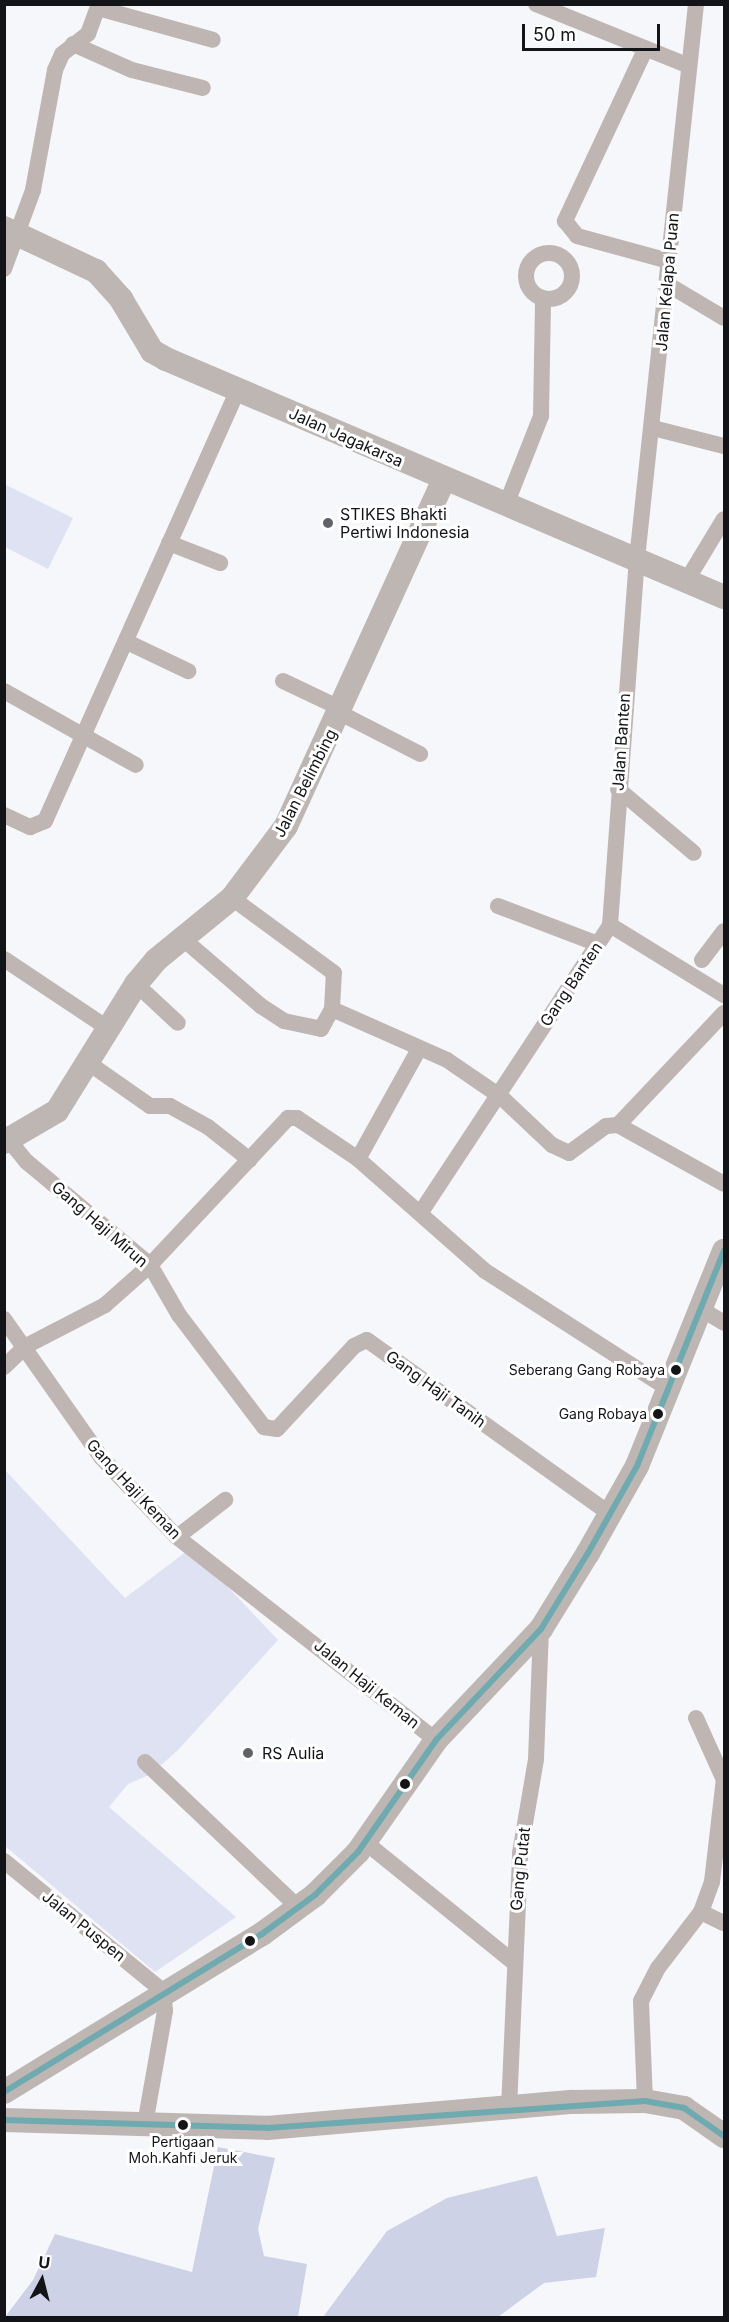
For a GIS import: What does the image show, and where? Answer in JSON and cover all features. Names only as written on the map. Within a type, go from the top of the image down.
[{"type":"street","points":[[536,4],[645,50],[687,65]]},
{"type":"street","name":"Jalan Kelapa Puan","points":[[637,559],[653,428],[687,65],[696,4]]},
{"type":"street","points":[[4,269],[12,231],[33,190],[55,70],[73,44],[88,34],[99,6],[213,40]]},
{"type":"street","points":[[73,44],[132,70],[203,88]]},
{"type":"street","points":[[645,50],[565,221],[577,236],[669,261]]},
{"type":"street","name":"Jalan Jagakarsa","points":[[12,231],[110,283],[152,351],[444,480],[724,597]]},
{"type":"street","points":[[667,284],[724,318]]},
{"type":"street","points":[[507,505],[541,416],[543,299]]},
{"type":"street","points":[[4,815],[30,827],[45,820],[84,738],[238,390]]},
{"type":"street","points":[[653,428],[724,446]]},
{"type":"street","name":"Jalan Belimbing","points":[[6,1138],[57,1111],[90,1064],[136,984],[182,938],[232,898],[286,826],[341,711],[444,480]]},
{"type":"street","points":[[687,580],[724,519]]},
{"type":"street","points":[[169,543],[220,562]]},
{"type":"street","name":"Jalan Banten","points":[[609,925],[637,559]]},
{"type":"street","points":[[127,642],[188,671]]},
{"type":"street","points":[[283,681],[420,754]]},
{"type":"street","points":[[4,691],[84,738],[136,765]]},
{"type":"street","points":[[618,789],[694,853]]},
{"type":"street","points":[[182,938],[206,962],[284,1021],[313,1031],[329,1020],[332,1009],[334,973],[232,898]]},
{"type":"street","points":[[498,906],[598,944]]},
{"type":"street","name":"Gang Banten","points":[[421,1212],[501,1097],[609,925],[724,994]]},
{"type":"street","points":[[702,960],[724,931]]},
{"type":"street","points":[[4,959],[109,1029]]},
{"type":"street","points":[[136,984],[178,1023]]},
{"type":"street","points":[[332,1009],[447,1060],[501,1097],[552,1145],[569,1153],[606,1126],[618,1125],[724,1184]]},
{"type":"street","points":[[618,1125],[724,1013]]},
{"type":"street","points":[[358,1159],[419,1049]]},
{"type":"street","points":[[90,1064],[150,1106],[170,1106],[208,1127],[250,1160]]},
{"type":"street","points":[[4,1367],[26,1346],[105,1305],[150,1265],[288,1118],[297,1118],[358,1159],[421,1212],[485,1271],[666,1388]]},
{"type":"street","name":"Gang Haji Mirun","points":[[6,1138],[27,1162],[150,1265],[179,1315],[264,1427],[277,1429]]},
{"type":"street","points":[[7,2088],[298,1907],[333,1879],[365,1842],[436,1740],[541,1629],[637,1466],[666,1388],[724,1251]]},
{"type":"street","points":[[701,1309],[724,1323]]},
{"type":"street","name":"Gang Haji Keman","points":[[4,1319],[26,1346],[88,1440],[177,1537],[296,1630]]},
{"type":"street","name":"Gang Haji Tanih","points":[[277,1429],[354,1346],[367,1340],[610,1514]]},
{"type":"street","points":[[177,1537],[225,1500]]},
{"type":"street","name":"Gang Putat","points":[[509,2109],[512,1961],[520,1853],[536,1759],[541,1629]]},
{"type":"street","name":"Jalan Haji Keman","points":[[296,1630],[436,1740]]},
{"type":"street","points":[[645,2101],[641,2001],[658,1968],[702,1912],[712,1882],[724,1780],[696,1718]]},
{"type":"street","points":[[145,1762],[298,1907]]},
{"type":"street","points":[[365,1842],[512,1961]]},
{"type":"street","name":"Jalan Puspen","points":[[4,1861],[163,1991]]},
{"type":"street","points":[[702,1912],[724,1923]]},
{"type":"street","points":[[144,2125],[165,2011],[163,1991]]},
{"type":"street","points":[[4,2120],[267,2128],[645,2101],[684,2108],[724,2136]]},
{"type":"shaded area","points":[[4,484],[73,518],[48,569],[5,547]]},
{"type":"shaded area","points":[[4,1469],[125,1598],[191,1548],[278,1640],[178,1750],[151,1774],[128,1784],[109,1807],[236,1917],[155,1972],[5,1846]]},
{"type":"shaded area","points":[[218,2147],[275,2158],[258,2229],[264,2256],[307,2264],[298,2317],[5,2317],[33,2280],[55,2234],[192,2272]]},
{"type":"shaded area","points":[[537,2176],[557,2236],[605,2228],[596,2277],[544,2283],[498,2317],[323,2317],[387,2231],[447,2198]]},
{"type":"transit line","points":[[4,2092],[262,1934],[315,1895],[358,1852],[436,1740],[541,1629],[588,1553],[637,1466],[724,1251]]},
{"type":"transit line","points":[[4,2120],[267,2128],[645,2101],[684,2108],[724,2136]]},
{"type":"place","name":"STIKES Bhakti Pertiwi Indonesia","points":[[328,523]]},
{"type":"place","name":"Seberang Gang Robaya","points":[[676,1370]]},
{"type":"place","name":"Gang Robaya","points":[[658,1414]]},
{"type":"place","name":"RS Aulia","points":[[248,1753]]},
{"type":"place","name":"Pertigaan Moh.Kahfi Jeruk","points":[[183,2125]]}]
